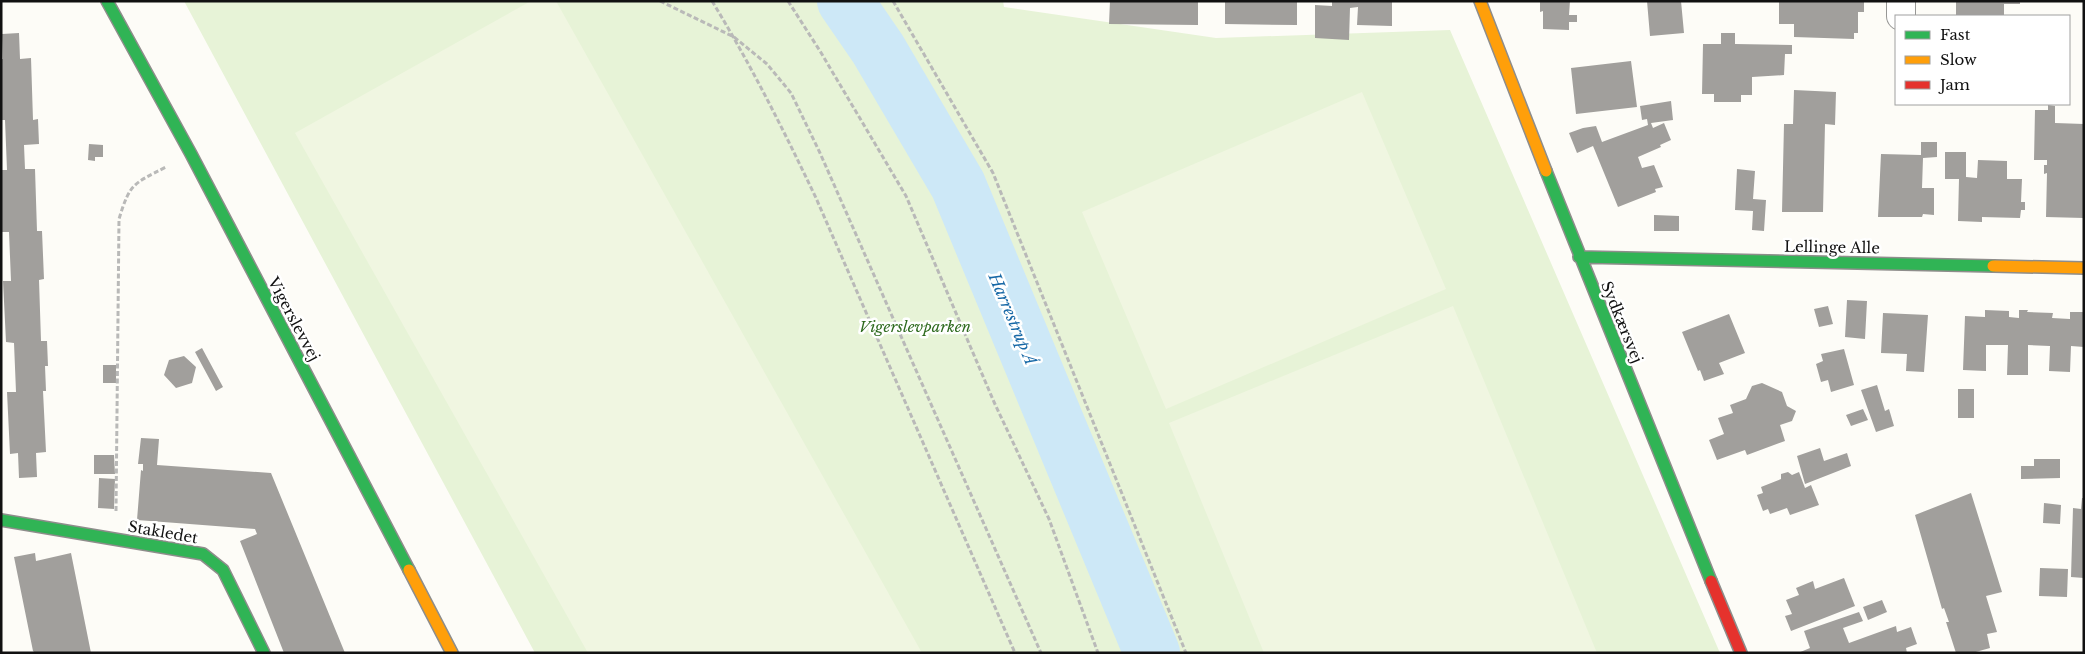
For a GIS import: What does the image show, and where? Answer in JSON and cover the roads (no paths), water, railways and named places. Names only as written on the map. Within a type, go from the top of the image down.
[{"type":"street","name":"Vigerslevvej","points":[[107,1],[191,154],[452,653]]},
{"type":"street","name":"Sydkærsvej","points":[[1480,1],[1579,257],[1740,653]]},
{"type":"street","points":[[1901,1],[1901,15]]},
{"type":"street","name":"Lellinge Alle","points":[[1579,257],[2084,268]]},
{"type":"street","name":"Stakledet","points":[[1,520],[203,554],[223,570],[264,653]]},
{"type":"waterway","name":"Harrestrup Å","points":[[845,1],[878,49],[958,185],[1152,653]]},
{"type":"park label","name":"Vigerslevparken","points":[[915,326]]}]
